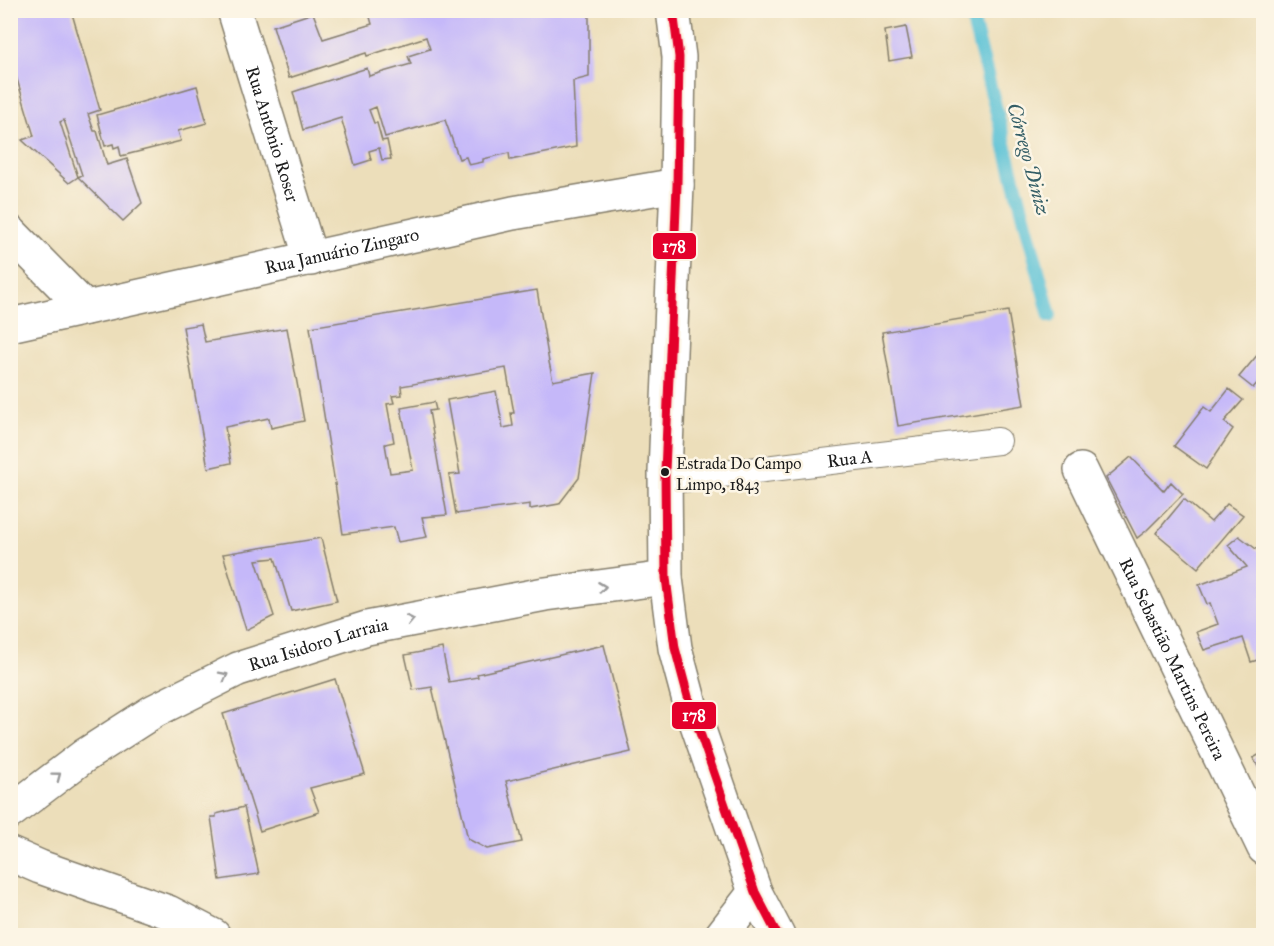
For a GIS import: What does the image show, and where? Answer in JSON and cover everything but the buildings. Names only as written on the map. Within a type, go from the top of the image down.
[{"type":"street","name":"Rua Antônio Roser","points":[[234,10],[311,258]]},
{"type":"street","points":[[673,10],[679,57],[677,185],[665,481],[666,578],[675,648],[690,704],[755,892],[778,936]]},
{"type":"street","name":"Rua Januário Zingaro","points":[[10,325],[513,213],[677,185]]},
{"type":"street","points":[[10,232],[85,308]]},
{"type":"street","name":"Rua Sebastião Martins Pereira","points":[[1081,470],[1263,848]]},
{"type":"street","name":"Rua Isidoro Larraia","points":[[10,812],[84,756],[144,718],[238,669],[367,628],[544,594],[666,578]]},
{"type":"street","points":[[10,854],[40,867],[168,912],[214,936]]},
{"type":"street","points":[[721,936],[755,892]]},
{"type":"lane","name":"Rua A","points":[[665,481],[998,441]]},
{"type":"waterway","name":"Córrego Diniz","points":[[970,10],[1050,316]]},
{"type":"transit line","name":"178","points":[[673,10],[679,57],[677,185],[665,472],[666,578],[675,648],[690,704],[755,892],[778,936]]},
{"type":"place","name":"Estrada Do Campo Limpo, 1843","points":[[665,472]]}]
